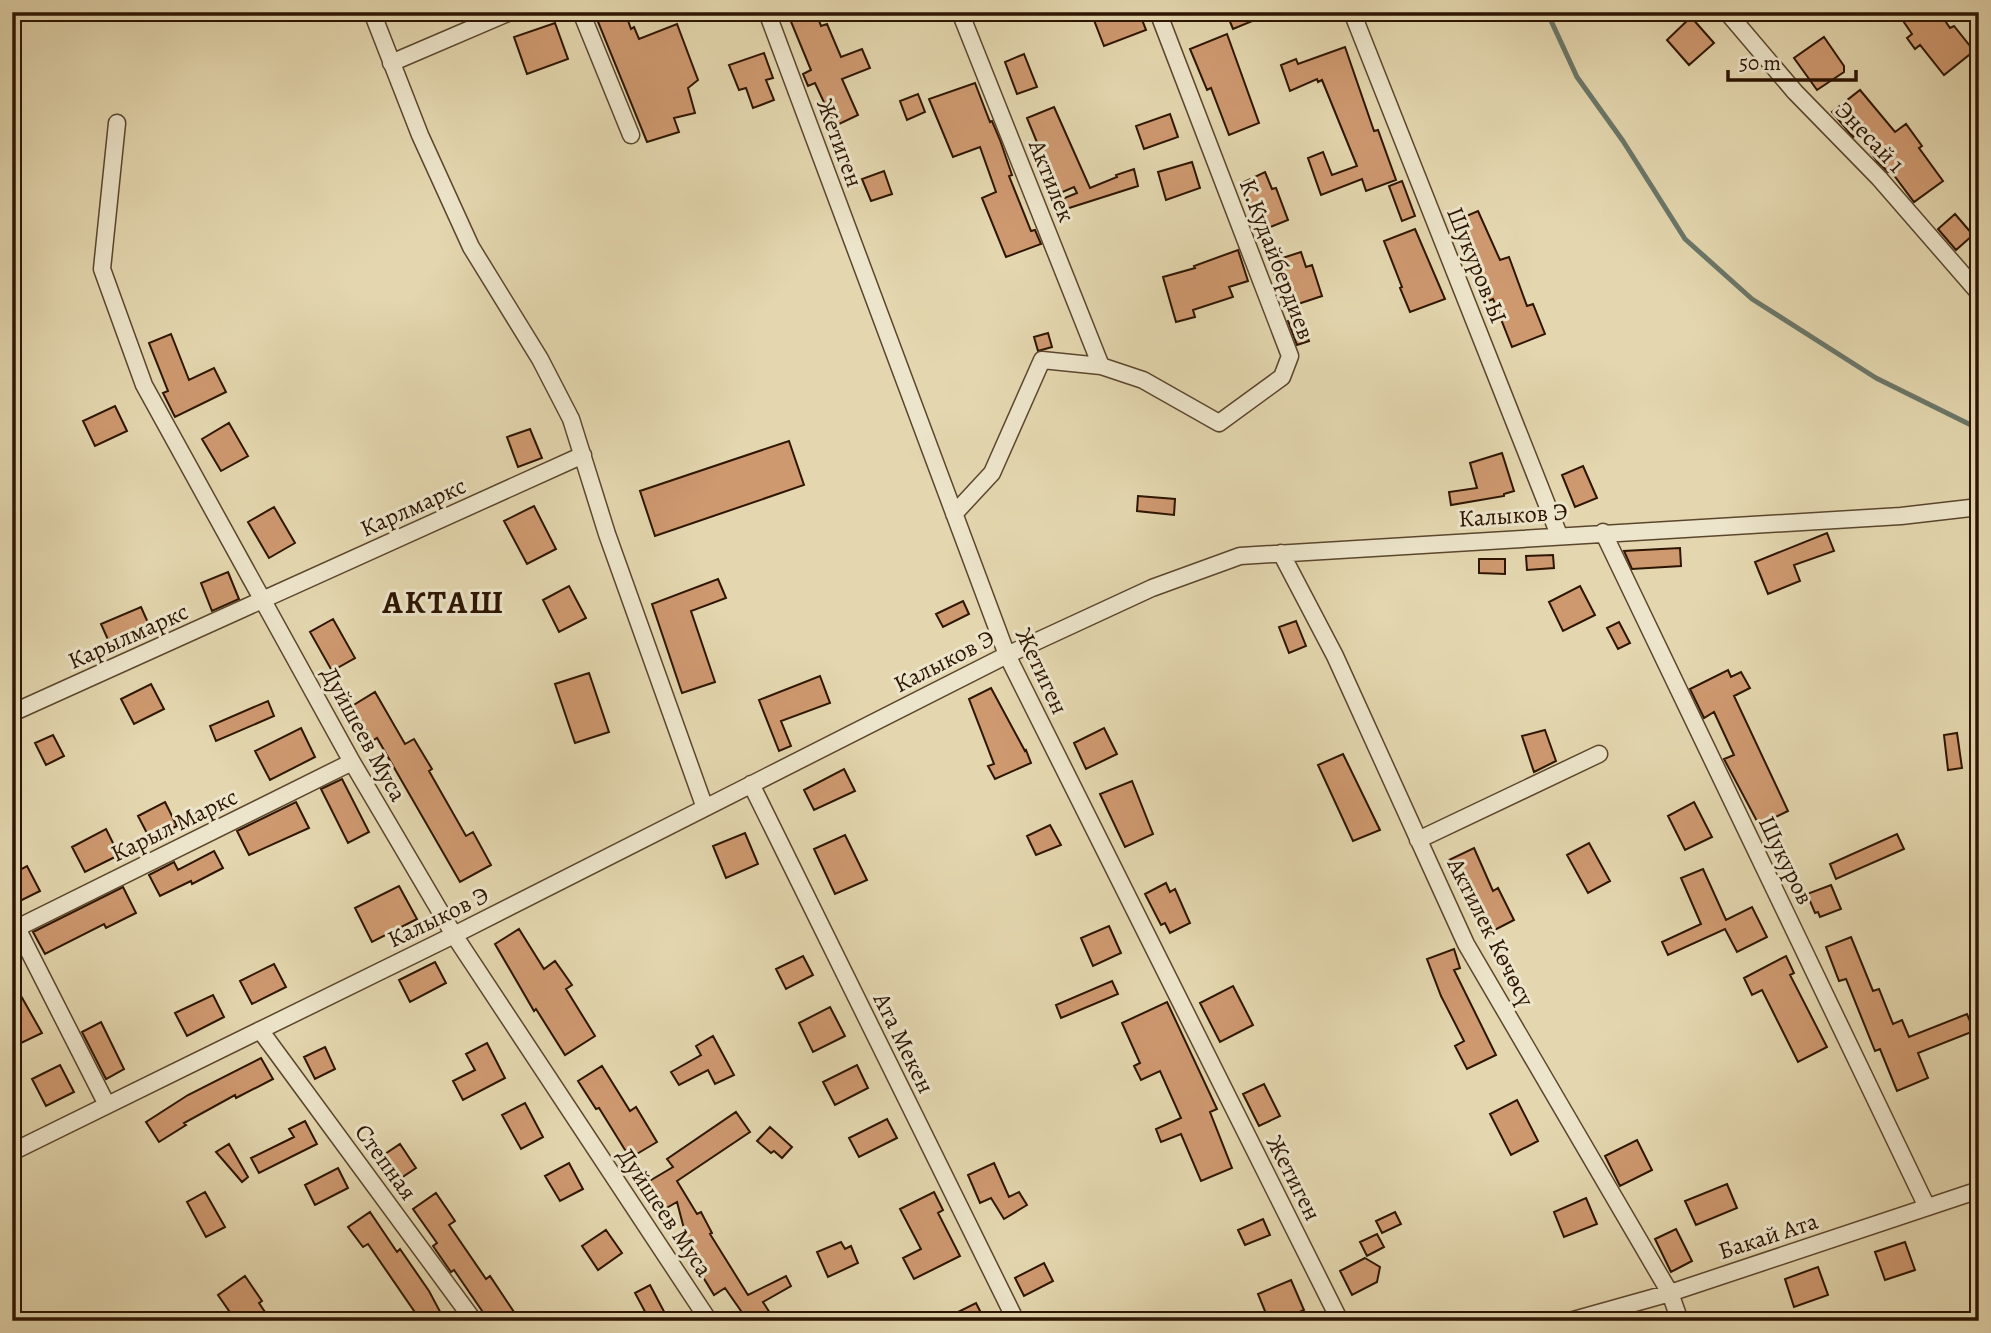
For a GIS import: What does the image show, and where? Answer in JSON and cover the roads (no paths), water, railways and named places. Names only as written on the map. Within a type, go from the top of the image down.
[{"type":"street","points":[[372,12],[420,135],[471,247],[540,359],[571,419],[607,534],[705,808]]},
{"type":"street","points":[[391,63],[510,12]]},
{"type":"street","points":[[581,12],[631,135]]},
{"type":"street","name":"Жетиген","points":[[767,12],[1007,655],[1340,1321]]},
{"type":"street","name":"Актилек","points":[[960,12],[1101,366]]},
{"type":"street","name":"К.Кудайбердиев","points":[[954,514],[992,474],[1042,360],[1101,366],[1143,380],[1219,423],[1282,377],[1290,356],[1158,12]]},
{"type":"street","name":"Шукуров.Ы","points":[[1352,12],[1559,535]]},
{"type":"street","name":"Энесай 1","points":[[1727,12],[1795,92],[1879,178],[1979,293]]},
{"type":"street","points":[[1973,12],[1979,19]]},
{"type":"street","name":"Дуйшеев Муса","points":[[117,123],[102,269],[144,385],[352,762],[454,935],[709,1321]]},
{"type":"street","name":"Карлмаркс","points":[[263,600],[583,455]]},
{"type":"street","name":"Калыков Э","points":[[12,1152],[454,935],[1007,655],[1152,588],[1240,556],[1901,516],[1979,507]]},
{"type":"street","name":"Шукуров","points":[[1603,532],[1927,1207]]},
{"type":"street","name":"Актилек Көчөсү","points":[[1281,553],[1335,656],[1466,944],[1670,1293],[1680,1321]]},
{"type":"street","name":"Карылмаркс","points":[[12,713],[263,600]]},
{"type":"street","points":[[1418,840],[1599,754]]},
{"type":"street","name":"Карыл Маркс","points":[[15,923],[352,762]]},
{"type":"street","name":"Ата Мекен","points":[[751,784],[1016,1321]]},
{"type":"street","points":[[15,923],[107,1105]]},
{"type":"street","name":"Степная","points":[[260,1030],[474,1321]]},
{"type":"street","name":"Бакай Ата","points":[[1570,1321],[1670,1293],[1979,1190]]},
{"type":"waterway","points":[[1547,12],[1577,77],[1623,141],[1685,239],[1752,299],[1876,378],[1979,429]]},
{"type":"district","name":"АКТАШ","points":[[444,602]]}]
